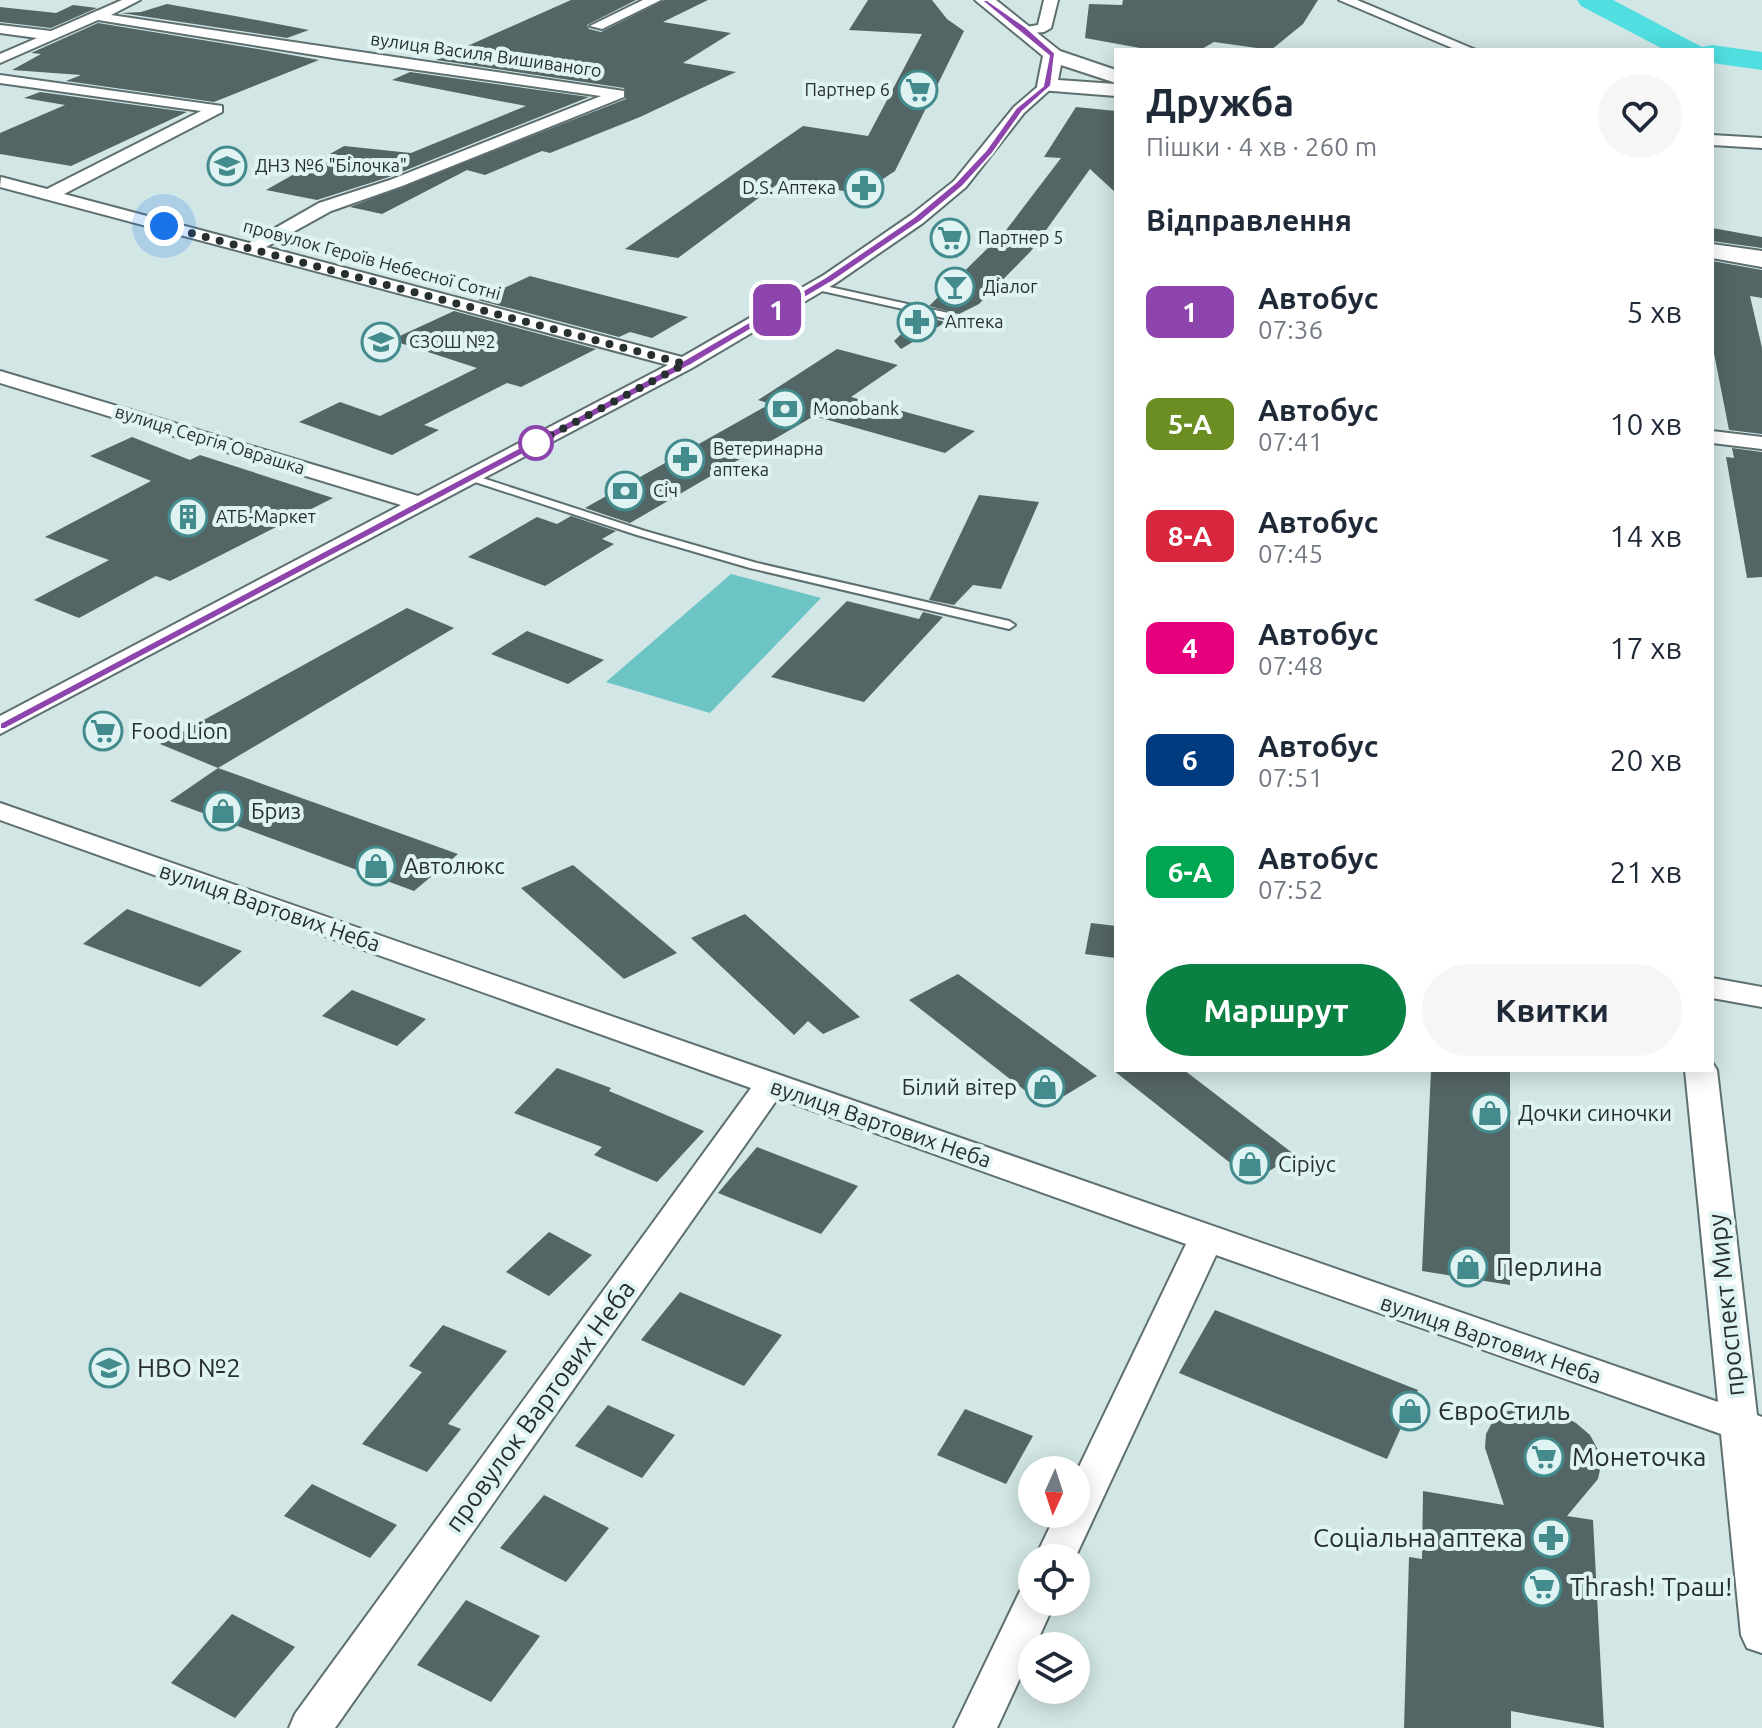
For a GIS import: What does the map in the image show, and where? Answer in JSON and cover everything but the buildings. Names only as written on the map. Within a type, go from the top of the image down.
[{"type":"main road","points":[[984,0],[1053,55],[1114,76]]},
{"type":"main road","points":[[1053,55],[1047,86],[1114,90]]},
{"type":"main road","points":[[1714,251],[1762,259]]},
{"type":"street","points":[[0,59],[133,0]]},
{"type":"street","points":[[597,26],[654,0]]},
{"type":"street","points":[[1026,31],[1044,28],[1051,0]]},
{"type":"street","points":[[1346,0],[1464,48]]},
{"type":"street","name":"вулиця Василя Вишиваного","points":[[95,16],[354,57],[619,94],[396,183],[325,207],[250,249]]},
{"type":"street","points":[[0,29],[50,35]]},
{"type":"street","points":[[0,79],[217,109],[49,195]]},
{"type":"street","points":[[0,726],[685,364],[816,287],[887,241],[960,184],[989,152],[1019,110],[1047,86]]},
{"type":"street","points":[[1714,140],[1762,143]]},
{"type":"street","name":"провулок Героїв Небесної Сотні","points":[[1,182],[685,364]]},
{"type":"street","name":"вулиця Сергія Оврашка","points":[[0,377],[420,504]]},
{"type":"street","points":[[1714,437],[1762,443]]},
{"type":"street","name":"вулиця Вартових Неба","points":[[0,811],[1751,1428]]},
{"type":"street","points":[[1714,988],[1762,997]]},
{"type":"street","name":"проспект Миру","points":[[1701,1072],[1751,1428],[1762,1635]]},
{"type":"street","name":"провулок Вартових Неба","points":[[310,1728],[771,1084]]},
{"type":"street","points":[[1090,1484],[1206,1238]]},
{"type":"street","points":[[975,1728],[1028,1616]]},
{"type":"lane","points":[[816,287],[953,317]]},
{"type":"lane","points":[[470,477],[754,566],[1009,625]]},
{"type":"shaded area","points":[[731,574],[821,598],[710,713],[606,682]]},
{"type":"waterway","points":[[1591,0],[1685,48]]},
{"type":"waterway","points":[[1714,54],[1762,61]]},
{"type":"bus line","name":"1","points":[[0,726],[685,364],[830,279],[917,219],[960,184],[989,152],[1019,110],[1047,86],[1053,55],[1023,28],[984,0]]},
{"type":"place","name":"Партнер 6","points":[[918,90]]},
{"type":"place","name":"ДНЗ №6 \"Білочка\"","points":[[227,166]]},
{"type":"place","name":"D.S. Аптека","points":[[864,188]]},
{"type":"place","name":"Партнер 5","points":[[950,238]]},
{"type":"place","name":"Діалог","points":[[955,287]]},
{"type":"place","name":"Аптека","points":[[917,322]]},
{"type":"place","name":"СЗОШ №2","points":[[381,342]]},
{"type":"place","name":"Monobank","points":[[785,409]]},
{"type":"place","name":"Ветеринарна аптека","points":[[685,459]]},
{"type":"place","name":"Січ","points":[[625,491]]},
{"type":"place","name":"АТБ-Маркет","points":[[188,517]]},
{"type":"place","name":"Food Lion","points":[[103,731]]},
{"type":"place","name":"Бриз","points":[[223,811]]},
{"type":"place","name":"Автолюкс","points":[[376,866]]},
{"type":"place","name":"Білий вітер","points":[[1045,1087]]},
{"type":"place","name":"Дочки синочки","points":[[1490,1113]]},
{"type":"place","name":"Сіріус","points":[[1250,1164]]},
{"type":"place","name":"Перлина","points":[[1468,1267]]},
{"type":"place","name":"НВО №2","points":[[109,1368]]},
{"type":"place","name":"ЄвроСтиль","points":[[1410,1411]]},
{"type":"place","name":"Монеточка","points":[[1544,1457]]},
{"type":"place","name":"Соціальна аптека","points":[[1551,1538]]},
{"type":"place","name":"Thrash! Траш!","points":[[1542,1587]]},
{"type":"route","points":[[164,226],[685,364],[536,443]]}]
